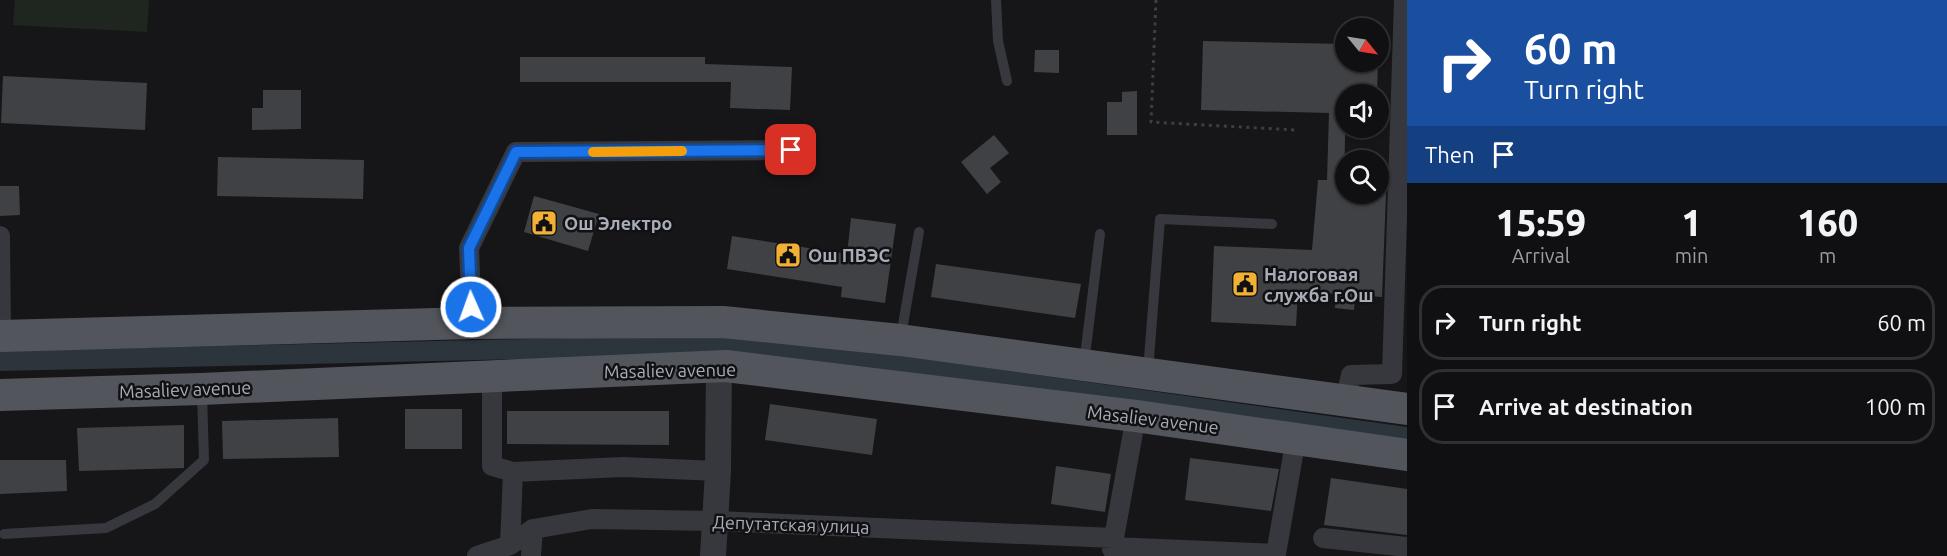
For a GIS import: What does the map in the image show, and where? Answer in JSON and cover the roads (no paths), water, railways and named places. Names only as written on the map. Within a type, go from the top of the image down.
[{"type":"main road","points":[[0,336],[471,323],[723,322],[900,340],[1407,409]]},
{"type":"main road","name":"Masaliev avenue","points":[[0,395],[201,389],[719,366],[1136,416],[1407,455]]},
{"type":"street","points":[[1345,402],[1351,375],[1392,374],[1404,0]]},
{"type":"street","points":[[471,323],[469,248],[516,152],[791,150]]},
{"type":"street","points":[[0,236],[0,336]]},
{"type":"street","points":[[713,556],[717,521],[719,366]]},
{"type":"street","points":[[492,376],[492,466],[513,472],[623,467],[718,471]]},
{"type":"street","points":[[1112,547],[1136,416]]},
{"type":"street","name":"Депутатская улица","points":[[477,556],[510,545],[533,529],[592,519],[717,521],[1112,547],[1276,554],[1296,438]]},
{"type":"street","points":[[510,545],[513,472]]},
{"type":"street","points":[[531,556],[533,529]]},
{"type":"street","points":[[1323,538],[1407,547]]},
{"type":"lane","points":[[996,0],[998,41],[1007,81]]},
{"type":"lane","points":[[1148,374],[1160,219],[1272,224]]},
{"type":"lane","points":[[900,340],[919,232]]},
{"type":"lane","points":[[1083,364],[1100,234]]},
{"type":"lane","points":[[4,534],[106,528],[155,504],[204,460],[201,389]]},
{"type":"waterway","points":[[0,361],[745,344],[1407,437]]},
{"type":"place","name":"Ош Электро","points":[[544,223]]},
{"type":"place","name":"Ош ПВЭС","points":[[788,255]]},
{"type":"place","name":"Налоговая служба г.Ош","points":[[1245,284]]}]
